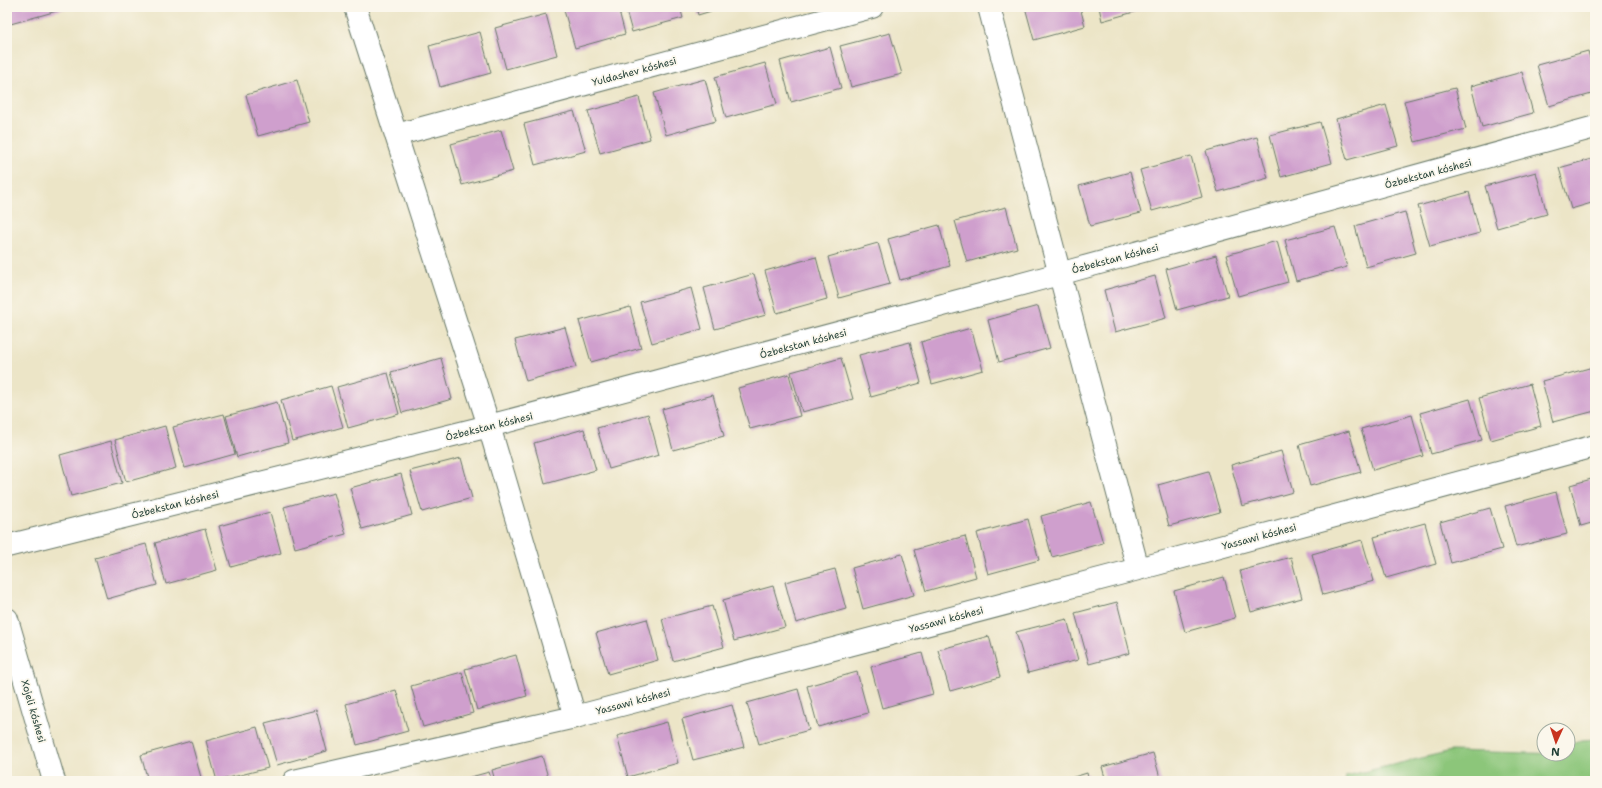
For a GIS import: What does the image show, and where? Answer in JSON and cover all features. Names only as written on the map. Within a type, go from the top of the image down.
[{"type":"street","points":[[355,7],[489,426],[575,717]]},
{"type":"street","name":"Yuldashev kóshesi","points":[[396,135],[872,7]]},
{"type":"street","points":[[989,7],[1138,569]]},
{"type":"street","name":"Ózbekstan kóshesi","points":[[7,546],[489,426],[1059,274],[1595,127]]},
{"type":"street","name":"Yassawi kóshesi","points":[[294,781],[575,717],[1138,569],[1595,446]]},
{"type":"street","name":"Xojeli kóshesi","points":[[7,619],[54,781]]},
{"type":"green space","points":[[1595,739],[1595,781],[1345,781],[1346,776],[1451,751],[1536,753],[1536,762],[1576,762],[1576,742]]},
{"type":"building","points":[[7,7],[71,7],[7,25]]},
{"type":"building","points":[[563,7],[618,7],[625,34],[575,48]]},
{"type":"building","points":[[625,7],[680,7],[683,18],[632,32]]},
{"type":"building","points":[[696,7],[724,7],[698,15]]},
{"type":"building","points":[[1025,7],[1080,7],[1085,26],[1034,40]]},
{"type":"building","points":[[1099,7],[1152,7],[1102,21]]},
{"type":"building","points":[[546,14],[557,55],[506,69],[495,28]]},
{"type":"building","points":[[480,32],[491,73],[440,87],[429,46]]},
{"type":"building","points":[[890,33],[902,74],[851,87],[840,46]]},
{"type":"building","points":[[830,47],[841,88],[791,102],[780,61]]},
{"type":"building","points":[[1588,51],[1595,77],[1595,93],[1549,106],[1537,65]]},
{"type":"building","points":[[765,63],[777,104],[726,118],[715,77]]},
{"type":"building","points":[[1522,72],[1533,113],[1482,127],[1471,86]]},
{"type":"building","points":[[705,79],[716,121],[666,135],[654,93]]},
{"type":"building","points":[[297,80],[309,122],[258,136],[246,95]]},
{"type":"building","points":[[1455,88],[1466,129],[1415,142],[1404,101]]},
{"type":"building","points":[[639,97],[650,139],[600,153],[588,111]]},
{"type":"building","points":[[1386,105],[1398,146],[1347,160],[1336,119]]},
{"type":"building","points":[[574,111],[586,151],[535,165],[524,124]]},
{"type":"building","points":[[1320,122],[1332,163],[1281,177],[1270,135]]},
{"type":"building","points":[[501,130],[513,171],[462,185],[451,144]]},
{"type":"building","points":[[1257,137],[1268,178],[1218,192],[1206,151]]},
{"type":"building","points":[[1191,156],[1202,197],[1152,211],[1140,170]]},
{"type":"building","points":[[1595,158],[1595,202],[1571,209],[1559,168]]},
{"type":"building","points":[[1130,172],[1141,213],[1090,226],[1079,186]]},
{"type":"building","points":[[1536,172],[1547,214],[1497,228],[1485,186]]},
{"type":"building","points":[[1469,192],[1480,233],[1430,246],[1418,206]]},
{"type":"building","points":[[1006,207],[1017,248],[967,262],[955,221]]},
{"type":"building","points":[[1405,212],[1416,253],[1366,267],[1355,226]]},
{"type":"building","points":[[939,225],[950,266],[900,280],[888,239]]},
{"type":"building","points":[[1335,227],[1347,267],[1296,281],[1285,240]]},
{"type":"building","points":[[1277,241],[1288,282],[1238,296],[1226,255]]},
{"type":"building","points":[[878,243],[890,284],[839,298],[828,257]]},
{"type":"building","points":[[1216,255],[1228,296],[1177,310],[1166,269]]},
{"type":"building","points":[[816,257],[827,299],[777,313],[765,271]]},
{"type":"building","points":[[754,274],[766,315],[715,329],[704,288]]},
{"type":"building","points":[[1155,276],[1166,318],[1115,332],[1104,290]]},
{"type":"building","points":[[691,288],[702,329],[652,343],[640,302]]},
{"type":"building","points":[[1038,306],[1050,348],[999,362],[988,320]]},
{"type":"building","points":[[630,307],[641,348],[591,362],[579,321]]},
{"type":"building","points":[[565,327],[576,367],[526,381],[515,340]]},
{"type":"building","points":[[971,328],[983,370],[932,384],[921,342]]},
{"type":"building","points":[[910,342],[921,383],[871,397],[859,355]]},
{"type":"building","points":[[441,358],[452,399],[402,413],[391,372]]},
{"type":"building","points":[[841,358],[853,399],[802,412],[791,372]]},
{"type":"building","points":[[1593,367],[1595,376],[1595,411],[1553,422],[1542,381]]},
{"type":"building","points":[[388,373],[399,414],[348,428],[337,387]]},
{"type":"building","points":[[789,374],[800,416],[750,429],[738,388]]},
{"type":"building","points":[[1530,384],[1541,426],[1491,440],[1479,398]]},
{"type":"building","points":[[331,386],[343,427],[292,441],[281,400]]},
{"type":"building","points":[[713,395],[724,436],[673,450],[662,409]]},
{"type":"building","points":[[1470,399],[1482,440],[1431,454],[1420,413]]},
{"type":"building","points":[[277,402],[288,443],[237,457],[226,416]]},
{"type":"building","points":[[224,414],[235,454],[185,468],[173,427]]},
{"type":"building","points":[[648,414],[659,455],[609,469],[597,428]]},
{"type":"building","points":[[1412,415],[1423,456],[1373,470],[1361,429]]},
{"type":"building","points":[[165,426],[176,468],[126,482],[115,440]]},
{"type":"building","points":[[584,429],[596,470],[545,484],[534,443]]},
{"type":"building","points":[[1349,431],[1361,472],[1310,486],[1299,445]]},
{"type":"building","points":[[111,441],[122,483],[71,496],[60,455]]},
{"type":"building","points":[[1281,451],[1293,492],[1242,506],[1231,465]]},
{"type":"building","points":[[461,458],[472,498],[422,512],[410,471]]},
{"type":"building","points":[[1208,471],[1220,512],[1169,526],[1158,485]]},
{"type":"building","points":[[401,474],[412,515],[362,529],[350,488]]},
{"type":"building","points":[[1595,478],[1595,522],[1581,526],[1570,485]]},
{"type":"building","points":[[1556,492],[1567,534],[1516,547],[1505,506]]},
{"type":"building","points":[[334,493],[346,534],[295,548],[284,507]]},
{"type":"building","points":[[1091,502],[1103,543],[1052,557],[1041,516]]},
{"type":"building","points":[[1490,508],[1502,549],[1451,563],[1440,522]]},
{"type":"building","points":[[270,512],[281,553],[231,567],[219,526]]},
{"type":"building","points":[[1028,519],[1039,560],[988,574],[977,533]]},
{"type":"building","points":[[1425,523],[1436,564],[1386,578],[1374,537]]},
{"type":"building","points":[[205,529],[217,570],[166,584],[155,543]]},
{"type":"building","points":[[965,536],[976,577],[926,591],[914,550]]},
{"type":"building","points":[[1362,540],[1374,581],[1323,595],[1312,554]]},
{"type":"building","points":[[146,544],[157,585],[107,599],[95,558]]},
{"type":"building","points":[[902,554],[914,595],[863,609],[852,568]]},
{"type":"building","points":[[1291,557],[1302,598],[1251,612],[1240,571]]},
{"type":"building","points":[[835,569],[846,609],[796,623],[785,582]]},
{"type":"building","points":[[1224,577],[1235,618],[1185,632],[1174,591]]},
{"type":"building","points":[[773,586],[785,627],[734,641],[723,600]]},
{"type":"building","points":[[1117,602],[1130,653],[1089,664],[1075,613]]},
{"type":"building","points":[[712,606],[724,647],[673,661],[662,619]]},
{"type":"building","points":[[647,619],[658,660],[608,674],[596,633]]},
{"type":"building","points":[[1067,619],[1078,660],[1028,673],[1016,632]]},
{"type":"building","points":[[989,636],[1000,677],[950,691],[938,650]]},
{"type":"building","points":[[922,653],[933,694],[882,708],[871,667]]},
{"type":"building","points":[[516,655],[527,696],[477,710],[465,669]]},
{"type":"building","points":[[462,672],[473,713],[423,727],[411,686]]},
{"type":"building","points":[[857,672],[868,713],[818,727],[807,686]]},
{"type":"building","points":[[798,689],[809,730],[759,744],[747,703]]},
{"type":"building","points":[[396,690],[408,731],[357,745],[346,704]]},
{"type":"building","points":[[732,705],[744,747],[693,760],[682,719]]},
{"type":"building","points":[[316,710],[327,751],[277,765],[265,723]]},
{"type":"building","points":[[667,722],[678,763],[628,777],[617,736]]},
{"type":"building","points":[[257,727],[268,768],[217,781],[206,741]]},
{"type":"building","points":[[191,741],[202,781],[148,781],[141,755]]},
{"type":"building","points":[[1153,753],[1161,781],[1106,781],[1102,767]]},
{"type":"building","points":[[542,756],[549,781],[495,781],[492,770]]},
{"type":"building","points":[[489,772],[492,781],[456,781]]},
{"type":"building","points":[[1087,773],[1089,781],[1061,781]]}]
